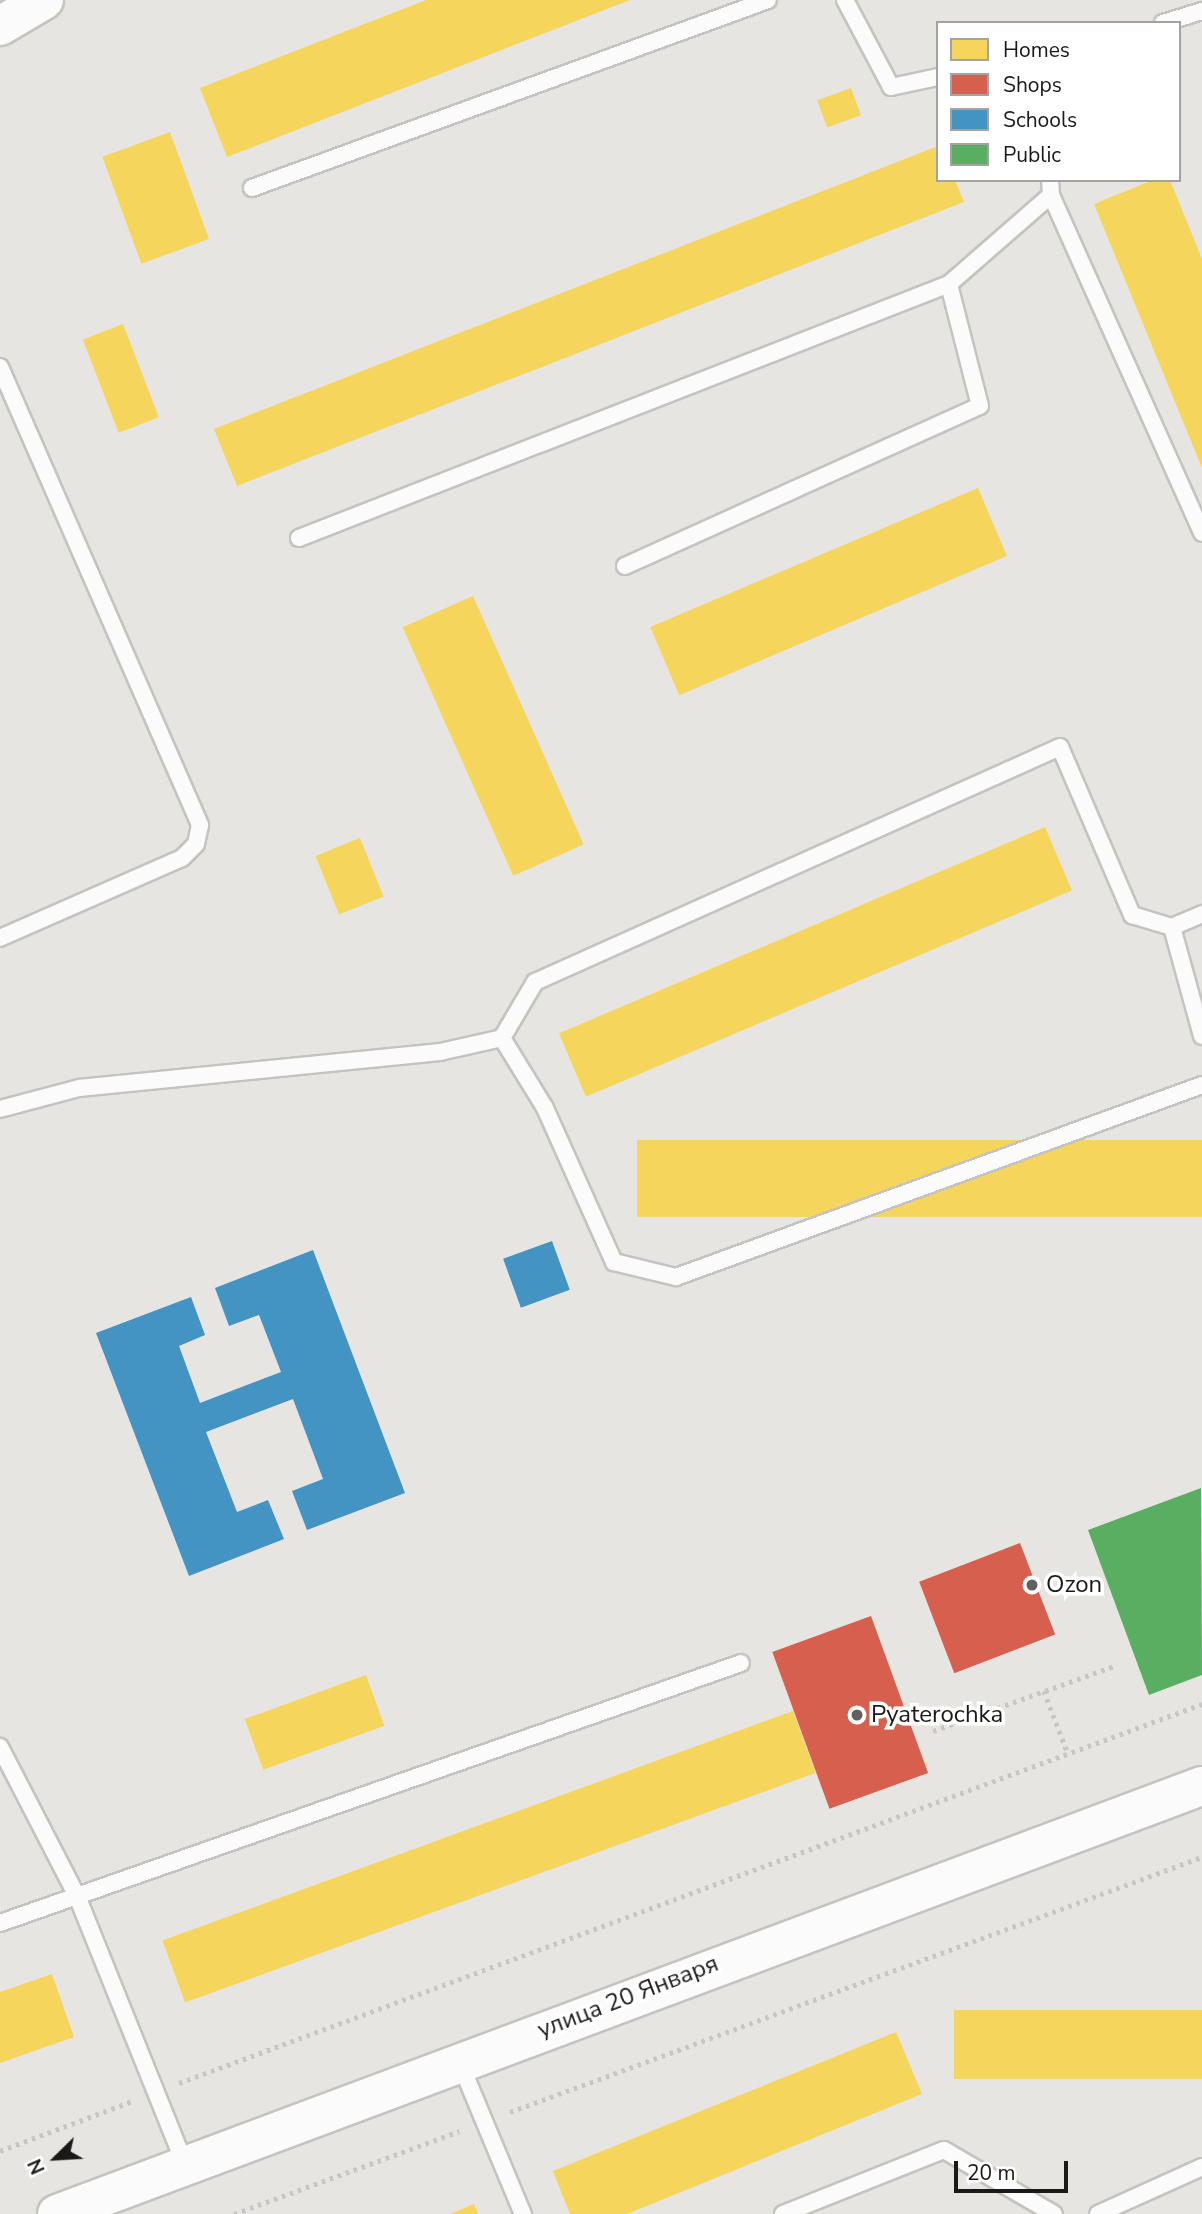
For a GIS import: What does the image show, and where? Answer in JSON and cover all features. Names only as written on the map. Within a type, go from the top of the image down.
[{"type":"main road","points":[[0,26],[44,0]]},
{"type":"main road","name":"улица 20 Января","points":[[57,2214],[459,2061],[1202,1786]]},
{"type":"lane","points":[[252,188],[768,0]]},
{"type":"lane","points":[[845,0],[891,86],[936,77]]},
{"type":"lane","points":[[1170,21],[1202,11]]},
{"type":"lane","points":[[299,538],[950,284],[1051,188],[1202,533]]},
{"type":"lane","points":[[625,566],[980,406],[950,284]]},
{"type":"lane","points":[[0,368],[200,825],[196,844],[182,858],[0,938]]},
{"type":"lane","points":[[0,1109],[79,1088],[440,1052],[502,1038],[535,982],[1060,747],[1132,915],[1172,927],[1202,914]]},
{"type":"lane","points":[[1172,927],[1202,1036]]},
{"type":"lane","points":[[502,1038],[545,1108],[614,1262],[676,1277],[1202,1086]]},
{"type":"lane","points":[[0,1923],[741,1663]]},
{"type":"lane","points":[[0,1747],[18,1787],[77,1896],[185,2164]]},
{"type":"lane","points":[[0,1791],[18,1787]]},
{"type":"lane","points":[[459,2061],[523,2214]]},
{"type":"lane","points":[[783,2214],[944,2150],[1054,2214]]},
{"type":"lane","points":[[1098,2214],[1202,2167]]},
{"type":"path","points":[[933,1731],[1115,1666]]},
{"type":"path","points":[[1044,1691],[1067,1751]]},
{"type":"path","points":[[0,2151],[1067,1751],[1202,1704]]},
{"type":"path","points":[[234,2214],[1202,1857]]},
{"type":"building: Homes","points":[[426,0],[630,0],[227,157],[200,88]]},
{"type":"building: Homes","points":[[851,88],[861,115],[827,128],[817,100]]},
{"type":"building: Homes","points":[[170,132],[209,239],[141,264],[102,157]]},
{"type":"building: Homes","points":[[936,147],[936,182],[956,182],[964,202],[237,486],[214,429]]},
{"type":"building: Homes","points":[[1148,182],[1171,182],[1202,259],[1202,468],[1094,204]]},
{"type":"building: Homes","points":[[123,324],[159,417],[119,433],[83,339]]},
{"type":"building: Homes","points":[[978,488],[1007,556],[679,695],[650,627]]},
{"type":"building: Homes","points":[[473,596],[584,844],[513,876],[403,627]]},
{"type":"building: Homes","points":[[1045,827],[1072,891],[586,1097],[559,1033]]},
{"type":"building: Homes","points":[[360,838],[384,896],[339,914],[315,856]]},
{"type":"building: Homes","points":[[637,1140],[1202,1140],[1202,1217],[637,1217]]},
{"type":"building: Homes","points":[[366,1675],[384,1726],[263,1770],[245,1719]]},
{"type":"building: Homes","points":[[793,1711],[816,1773],[185,2003],[162,1940]]},
{"type":"building: Homes","points":[[52,1974],[74,2037],[0,2063],[0,1992]]},
{"type":"building: Homes","points":[[954,2010],[1202,2010],[1202,2079],[954,2079]]},
{"type":"building: Homes","points":[[896,2032],[922,2094],[627,2214],[570,2214],[553,2171]]},
{"type":"building: Homes","points":[[474,2204],[478,2214],[450,2214]]},
{"type":"building: Shops","points":[[1020,1543],[1055,1634],[954,1673],[919,1582]]},
{"type":"building: Shops","points":[[871,1616],[928,1773],[829,1809],[772,1652]]},
{"type":"building: Schools","points":[[552,1241],[570,1290],[521,1308],[503,1259]]},
{"type":"building: Schools","points":[[313,1250],[405,1493],[307,1530],[292,1491],[323,1479],[293,1399],[206,1432],[237,1512],[268,1500],[284,1539],[189,1576],[96,1333],[191,1297],[205,1335],[179,1346],[200,1403],[281,1372],[259,1315],[229,1326],[215,1288]]},
{"type":"building: Public","points":[[1201,1488],[1202,1675],[1149,1695],[1088,1530]]},
{"type":"place","name":"Ozon","points":[[1032,1585]]},
{"type":"place","name":"Pyaterochka","points":[[857,1715]]}]
